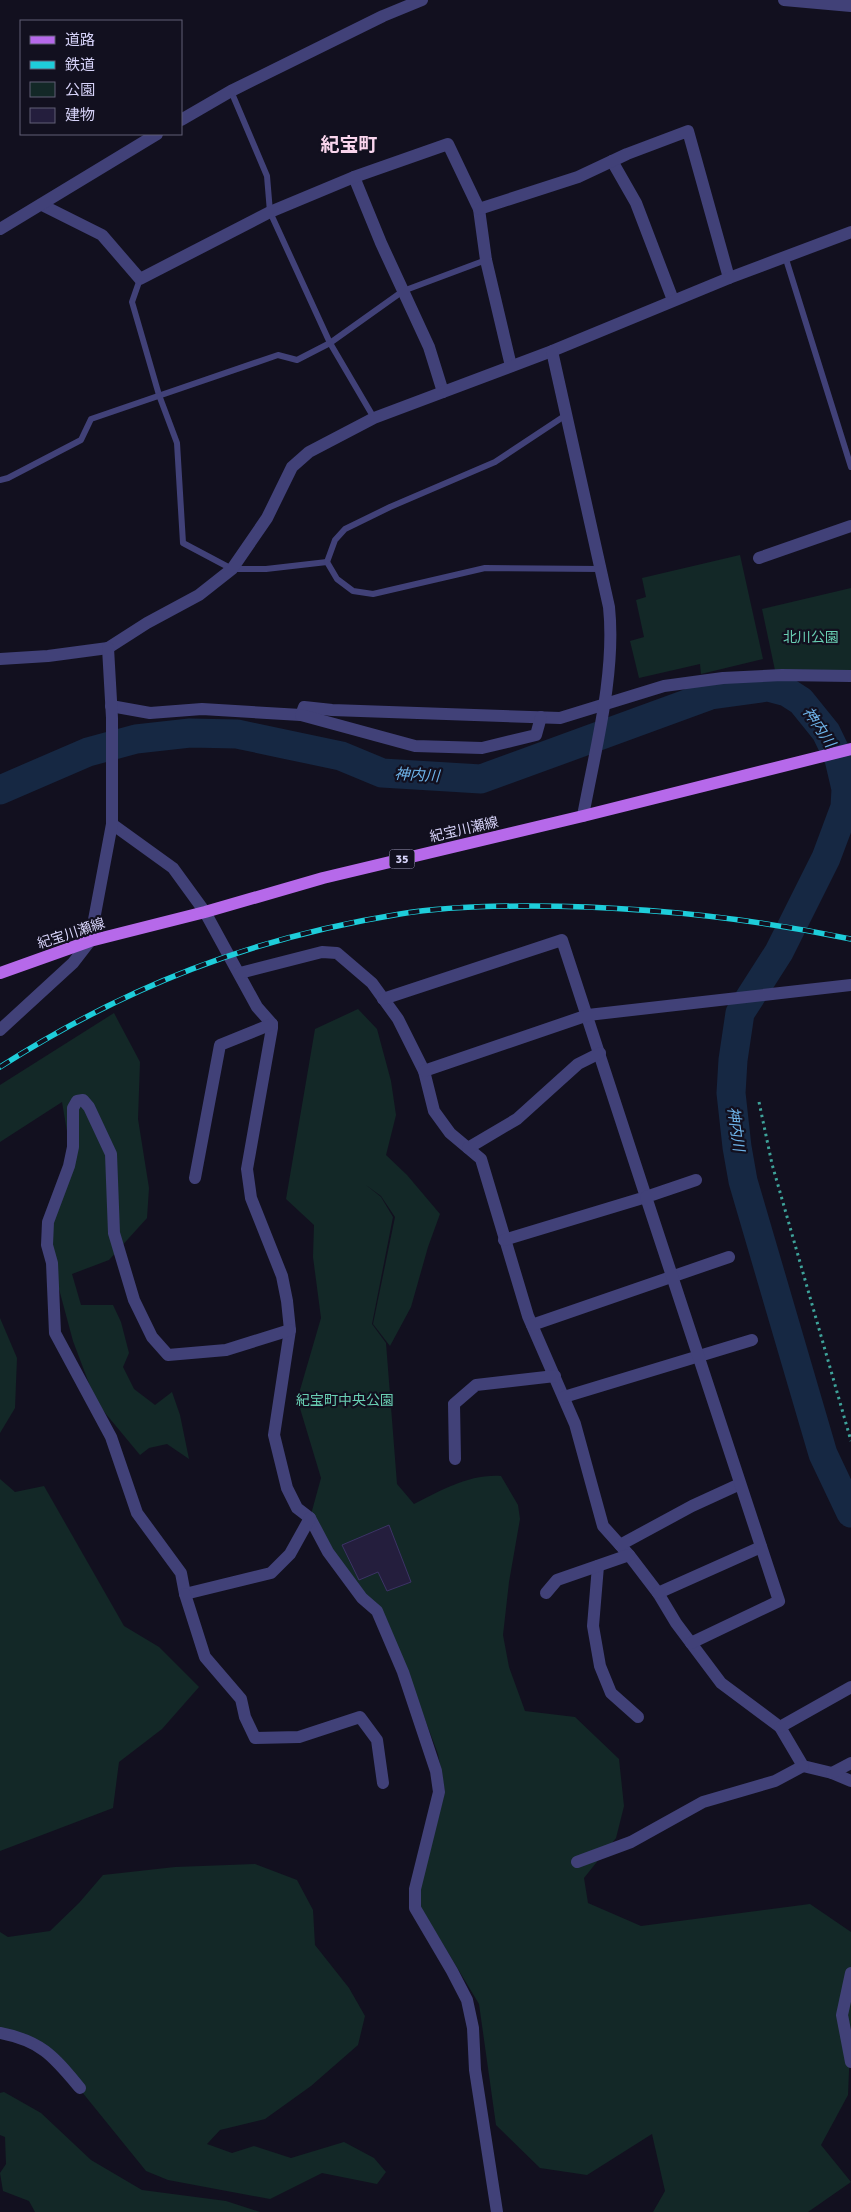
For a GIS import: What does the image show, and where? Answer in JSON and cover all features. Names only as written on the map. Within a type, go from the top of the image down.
[{"type":"main road","name":"紀宝川瀬線","points":[[0,973],[90,942],[205,912],[323,878],[851,749]]},
{"type":"street","points":[[182,119],[231,92],[383,16],[422,0]]},
{"type":"street","points":[[784,0],[851,6]]},
{"type":"street","points":[[479,209],[578,176],[688,131],[729,278]]},
{"type":"street","points":[[0,229],[155,135]]},
{"type":"street","points":[[42,205],[102,235],[140,279],[270,212],[354,177],[448,144],[479,209],[486,260],[511,366]]},
{"type":"street","points":[[612,161],[636,203],[673,300]]},
{"type":"street","points":[[354,177],[429,347],[444,392]]},
{"type":"street","points":[[0,659],[48,656],[108,648],[147,623],[199,595],[232,569],[266,518],[292,467],[309,452],[374,418],[552,351],[673,300],[851,232]]},
{"type":"street","points":[[552,351],[609,607],[611,628],[604,704],[583,816]]},
{"type":"street","points":[[759,558],[851,526]]},
{"type":"street","points":[[0,1030],[73,963],[90,942],[112,824],[112,712],[108,648]]},
{"type":"street","points":[[301,715],[304,707],[332,710],[560,718],[664,686],[723,678],[782,675],[851,676]]},
{"type":"street","points":[[112,712],[150,713],[202,709],[301,715],[415,746],[482,748],[536,735],[541,718]]},
{"type":"street","points":[[112,824],[173,868],[205,912],[257,1007],[272,1024],[248,1169],[251,1198],[282,1276],[290,1330],[274,1436],[287,1488],[297,1508],[310,1518],[328,1552],[362,1598],[377,1611],[403,1672],[436,1771],[439,1792],[415,1889],[415,1908],[467,2000],[473,2028],[475,2070],[497,2212]]},
{"type":"street","points":[[383,999],[562,940],[779,1601],[691,1643]]},
{"type":"street","points":[[240,974],[322,952],[336,953],[372,984],[398,1019],[424,1071],[434,1111],[450,1133],[481,1159],[504,1240],[532,1325],[575,1424],[603,1526],[625,1550],[658,1593],[676,1623],[721,1683],[780,1727],[803,1766]]},
{"type":"street","points":[[424,1071],[588,1015],[851,984]]},
{"type":"street","points":[[195,1178],[220,1045],[272,1024]]},
{"type":"street","points":[[468,1148],[517,1119],[578,1064],[600,1053]]},
{"type":"street","points":[[290,1330],[226,1350],[168,1356],[152,1337],[134,1300],[114,1233],[110,1154],[89,1107],[83,1100],[77,1101],[73,1108],[73,1147],[69,1166],[48,1222],[47,1245],[52,1263],[55,1333],[112,1437],[137,1513],[181,1573],[185,1594],[204,1657],[240,1699],[245,1717],[256,1738],[298,1737],[360,1717],[377,1740],[383,1783]]},
{"type":"street","points":[[504,1240],[696,1180]]},
{"type":"street","points":[[532,1325],[729,1257]]},
{"type":"street","points":[[564,1398],[752,1340]]},
{"type":"street","points":[[455,1459],[454,1404],[476,1386],[554,1376]]},
{"type":"street","points":[[546,1593],[558,1580],[598,1566],[692,1506],[740,1484]]},
{"type":"street","points":[[185,1594],[271,1573],[290,1554],[310,1518]]},
{"type":"street","points":[[658,1593],[761,1547]]},
{"type":"street","points":[[598,1566],[593,1626],[600,1666],[611,1693],[638,1717]]},
{"type":"street","points":[[780,1727],[851,1687]]},
{"type":"street","points":[[832,1772],[851,1762]]},
{"type":"street","points":[[577,1862],[631,1842],[703,1802],[776,1782],[803,1766],[832,1772],[851,1781]]},
{"type":"street","points":[[851,1973],[847,2004],[842,2015],[851,2062]]},
{"type":"street","points":[[0,2033],[21,2037],[52,2055],[80,2088]]},
{"type":"lane","points":[[231,92],[267,176],[270,212],[330,343],[374,418]]},
{"type":"lane","points":[[784,256],[851,467]]},
{"type":"lane","points":[[0,480],[8,478],[81,440],[91,419],[159,394],[278,355],[296,360],[330,343],[403,291],[486,260]]},
{"type":"lane","points":[[140,279],[132,302],[159,394],[176,443],[183,543],[232,569],[266,569],[327,562]]},
{"type":"lane","points":[[327,562],[335,540],[345,530],[390,507],[494,462],[566,415]]},
{"type":"lane","points":[[327,562],[337,579],[353,591],[373,594],[485,568],[600,570]]},
{"type":"path","points":[[759,1102],[772,1164],[851,1441]]},
{"type":"green space","points":[[740,555],[763,659],[701,674],[700,664],[639,678],[630,641],[644,637],[636,600],[646,597],[642,578]]},
{"type":"green space","name":"北川公園","points":[[851,588],[851,676],[776,675],[762,609]]},
{"type":"green space","name":"紀宝町中央公園","points":[[358,1009],[377,1029],[391,1081],[396,1115],[386,1155],[407,1175],[440,1214],[428,1247],[411,1307],[390,1346],[373,1324],[395,1217],[381,1196],[366,1185],[381,1197],[393,1217],[372,1324],[386,1343],[397,1484],[414,1504],[445,1488],[467,1480],[501,1476],[518,1505],[520,1519],[509,1582],[503,1635],[509,1667],[525,1711],[575,1717],[619,1759],[624,1806],[616,1838],[584,1878],[588,1903],[641,1926],[810,1904],[851,1932],[851,2023],[848,2095],[821,2145],[851,2182],[808,2212],[653,2212],[665,2191],[652,2134],[587,2175],[540,2168],[496,2125],[479,2004],[420,1906],[421,1882],[445,1792],[438,1754],[412,1685],[378,1615],[310,1518],[321,1478],[299,1405],[300,1390],[321,1318],[313,1257],[314,1225],[286,1199],[315,1029]]},
{"type":"green space","points":[[114,1013],[140,1062],[138,1119],[149,1188],[147,1218],[109,1260],[72,1274],[81,1305],[113,1305],[121,1322],[129,1353],[123,1367],[134,1389],[155,1405],[172,1392],[180,1415],[189,1459],[167,1444],[149,1448],[140,1455],[96,1402],[73,1341],[52,1263],[50,1215],[71,1155],[62,1102],[0,1142],[0,1085]]},
{"type":"green space","points":[[0,1318],[17,1358],[15,1408],[0,1433]]},
{"type":"green space","points":[[0,1479],[15,1492],[44,1486],[124,1626],[159,1647],[199,1687],[162,1729],[119,1762],[113,1808],[0,1851]]},
{"type":"green space","points":[[255,1864],[297,1880],[313,1910],[315,1945],[349,1988],[365,2016],[358,2045],[311,2086],[265,2119],[220,2130],[207,2144],[232,2153],[254,2146],[291,2158],[344,2142],[374,2158],[386,2172],[377,2184],[322,2173],[270,2199],[168,2180],[146,2171],[52,2055],[0,2033],[0,1932],[8,1937],[50,1931],[79,1903],[103,1875],[175,1867]]},
{"type":"green space","points":[[4,2092],[41,2113],[91,2160],[142,2190],[226,2201],[260,2212],[35,2212],[29,2201],[3,2191],[0,2173],[6,2164],[5,2137],[0,2135],[0,2093]]},
{"type":"building","points":[[389,1525],[411,1582],[387,1591],[378,1572],[359,1580],[342,1545]]},
{"type":"waterway","name":"神内川","points":[[0,790],[88,752],[136,739],[190,733],[237,734],[341,756],[382,773],[481,779],[711,695],[768,687],[787,692],[801,701],[826,732],[839,759],[846,789],[845,807],[826,858],[779,952],[740,1013],[733,1060],[731,1093],[743,1181],[823,1454],[851,1513]]},
{"type":"railway","points":[[0,1067],[95,1012],[143,989],[192,969],[292,937],[345,924],[400,914],[480,907],[610,908],[731,919],[851,939]]},
{"type":"district","name":"紀宝町","points":[[349,144]]}]
